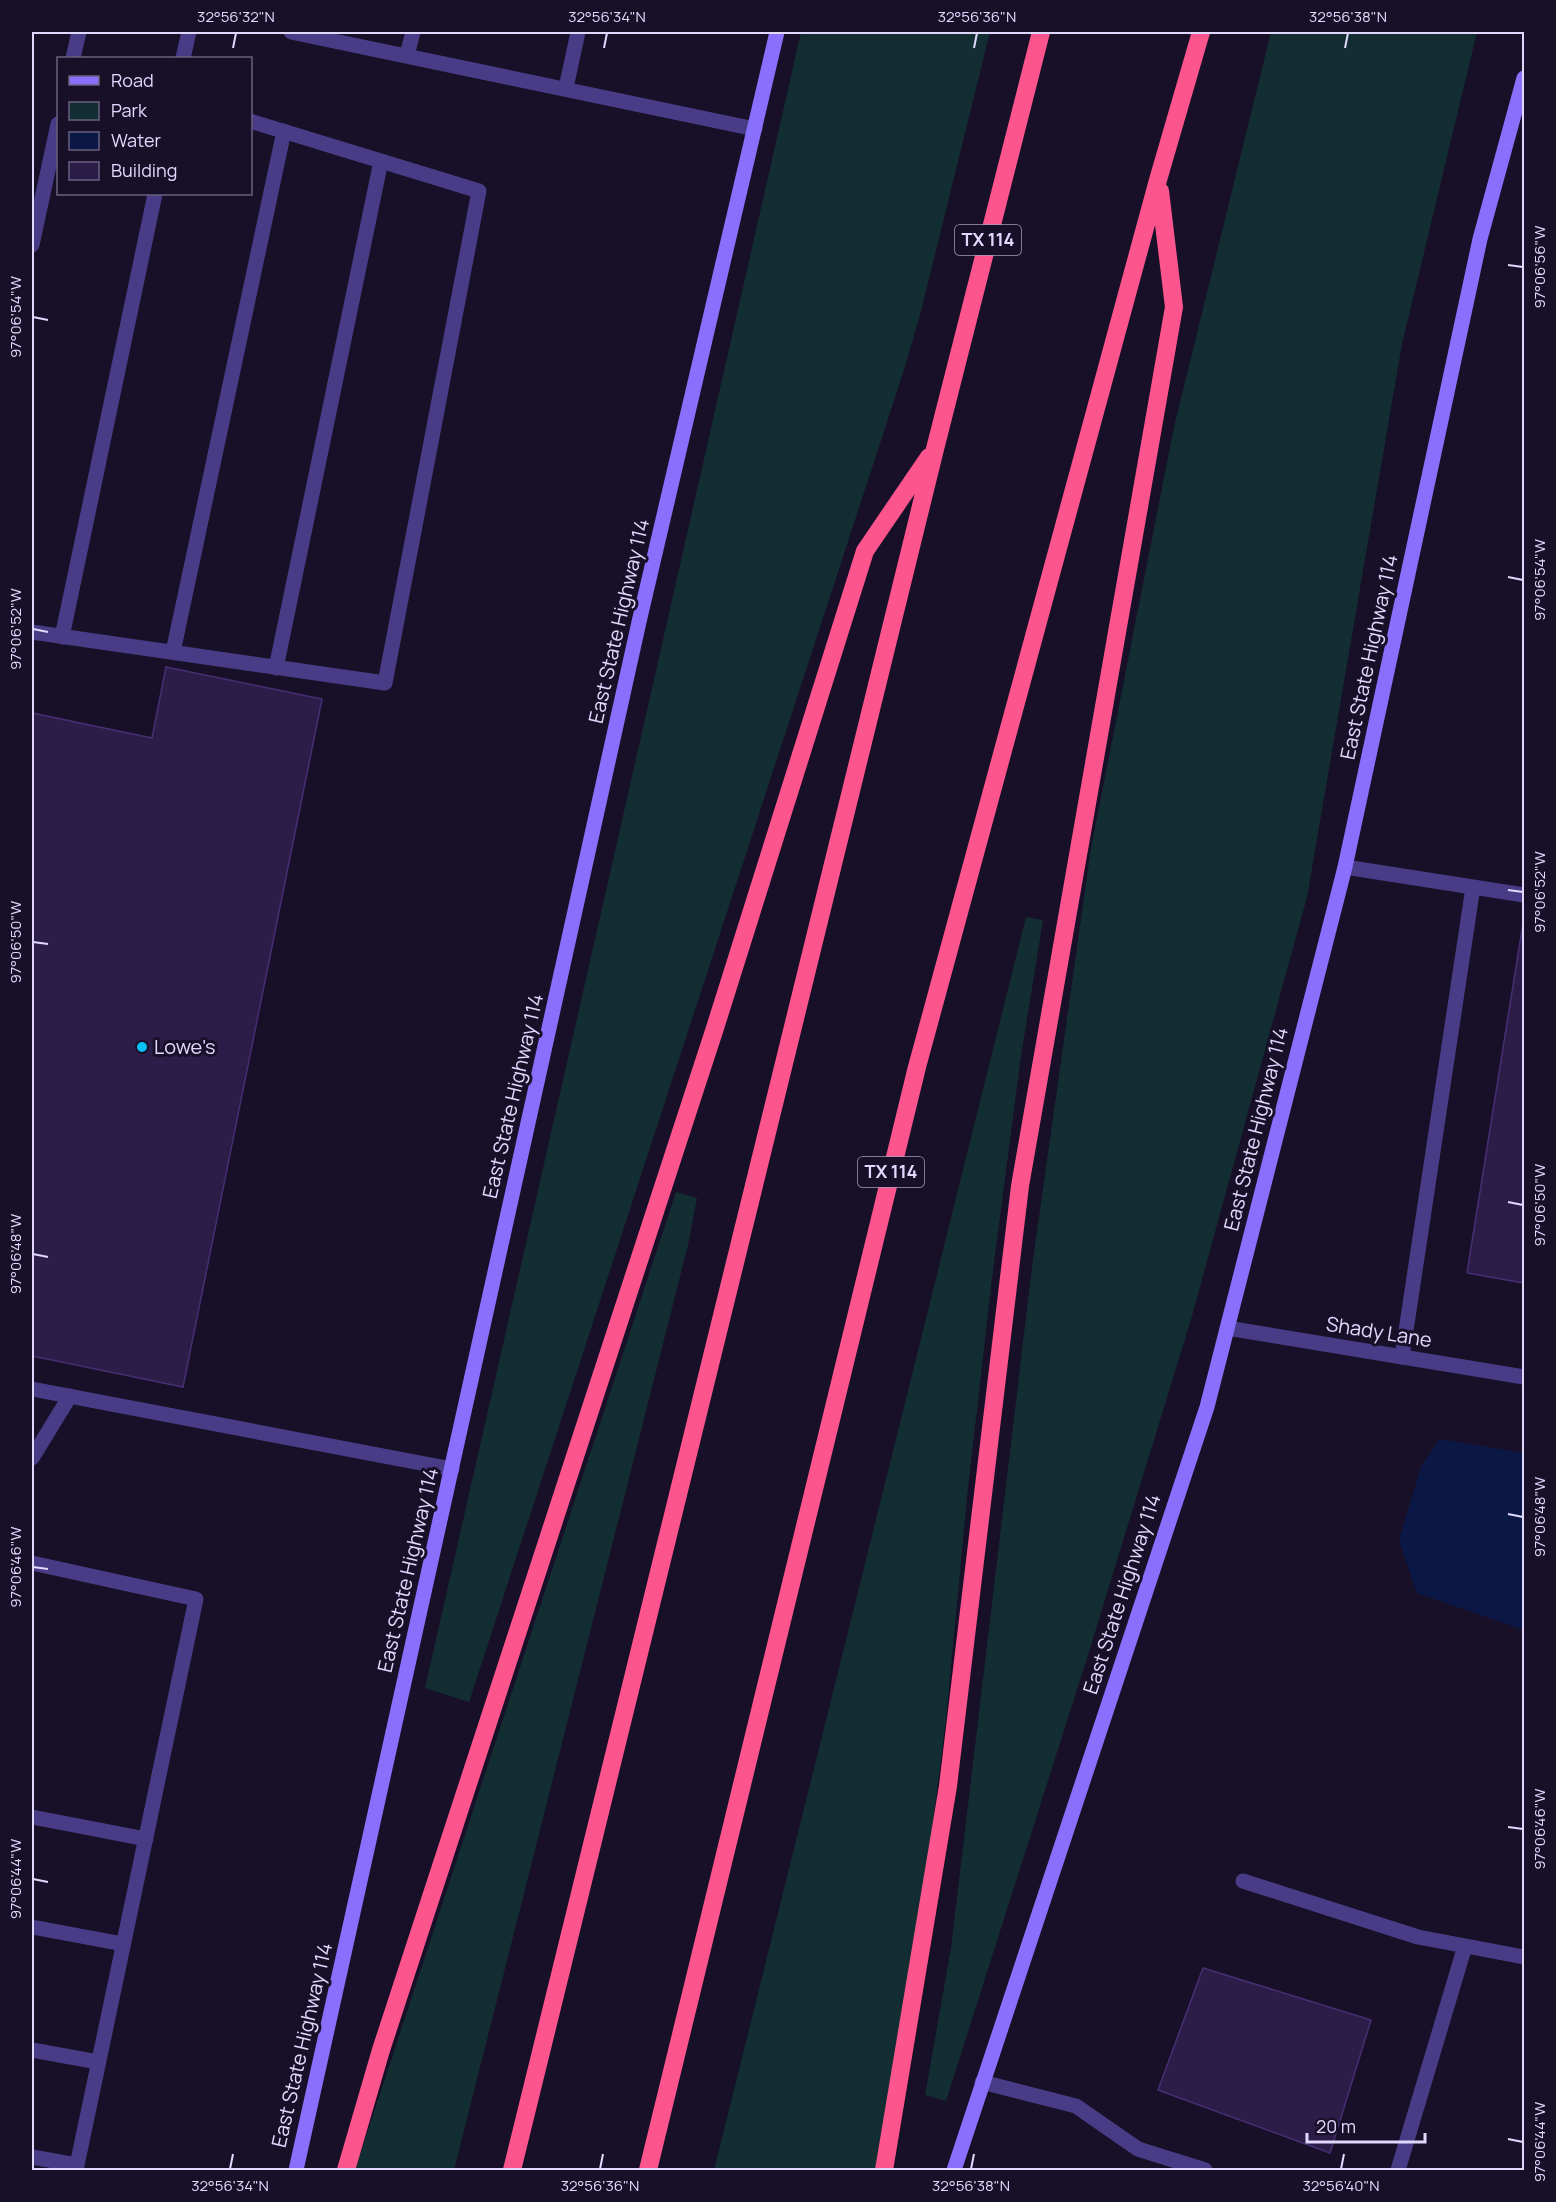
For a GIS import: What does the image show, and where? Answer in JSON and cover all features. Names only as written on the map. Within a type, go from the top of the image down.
[{"type":"highway","name":"TX 114","points":[[512,2170],[935,448],[1041,32]]},
{"type":"highway","name":"TX 114","points":[[648,2170],[917,1067],[1158,180],[1201,32]]},
{"type":"highway","points":[[884,2170],[948,1786],[1020,1186],[1174,307],[1158,180]]},
{"type":"highway","points":[[346,2170],[381,2049],[715,1028],[865,551],[935,448]]},
{"type":"main road","name":"East State Highway 114","points":[[296,2170],[639,622],[777,32]]},
{"type":"main road","name":"East State Highway 114","points":[[954,2170],[1207,1407],[1345,867],[1480,239],[1524,78]]},
{"type":"street","points":[[73,57],[79,32]]},
{"type":"street","points":[[183,57],[189,32]]},
{"type":"street","points":[[291,32],[754,129]]},
{"type":"street","points":[[407,55],[413,32]]},
{"type":"street","points":[[566,88],[578,32]]},
{"type":"street","points":[[32,632],[386,683],[479,191],[252,122]]},
{"type":"street","points":[[32,245],[57,129]]},
{"type":"street","points":[[173,652],[284,131]]},
{"type":"street","points":[[276,668],[381,161]]},
{"type":"street","points":[[62,637],[155,195]]},
{"type":"street","points":[[1345,867],[1524,895]]},
{"type":"street","points":[[1402,1357],[1473,887]]},
{"type":"street","name":"Shady Lane","points":[[1227,1328],[1524,1377]]},
{"type":"street","points":[[32,1389],[452,1469]]},
{"type":"street","points":[[32,1458],[70,1396]]},
{"type":"street","points":[[32,1563],[196,1599],[76,2168],[32,2157]]},
{"type":"street","points":[[32,1817],[146,1839]]},
{"type":"street","points":[[1243,1881],[1418,1937],[1524,1957]]},
{"type":"street","points":[[32,1927],[123,1944]]},
{"type":"street","points":[[1398,2170],[1465,1946]]},
{"type":"street","points":[[32,2050],[98,2062]]},
{"type":"street","points":[[982,2082],[1076,2106],[1138,2149],[1205,2170]]},
{"type":"green space","points":[[801,32],[990,32],[920,315],[903,373],[469,1702],[425,1688]]},
{"type":"green space","points":[[1271,32],[1477,32],[1402,344],[1307,897],[1192,1316],[1088,1655],[946,2101],[925,2095],[951,1948],[1032,1267],[1091,848],[1174,427]]},
{"type":"green space","points":[[1026,917],[1043,920],[1021,1056],[993,1270],[968,1488],[946,1719],[926,1877],[875,2170],[714,2170]]},
{"type":"green space","points":[[676,1192],[697,1198],[688,1245],[454,2170],[355,2170]]},
{"type":"water","points":[[1440,1439],[1524,1453],[1524,1630],[1417,1593],[1399,1540],[1421,1467]]},
{"type":"building","name":"Lowe's","points":[[166,667],[322,699],[183,1387],[32,1356],[32,713],[152,738]]},
{"type":"building","points":[[1524,917],[1524,1283],[1467,1273]]},
{"type":"building","points":[[1203,1968],[1371,2020],[1330,2153],[1158,2090]]},
{"type":"place","name":"Lowe's","points":[[142,1047]]}]
